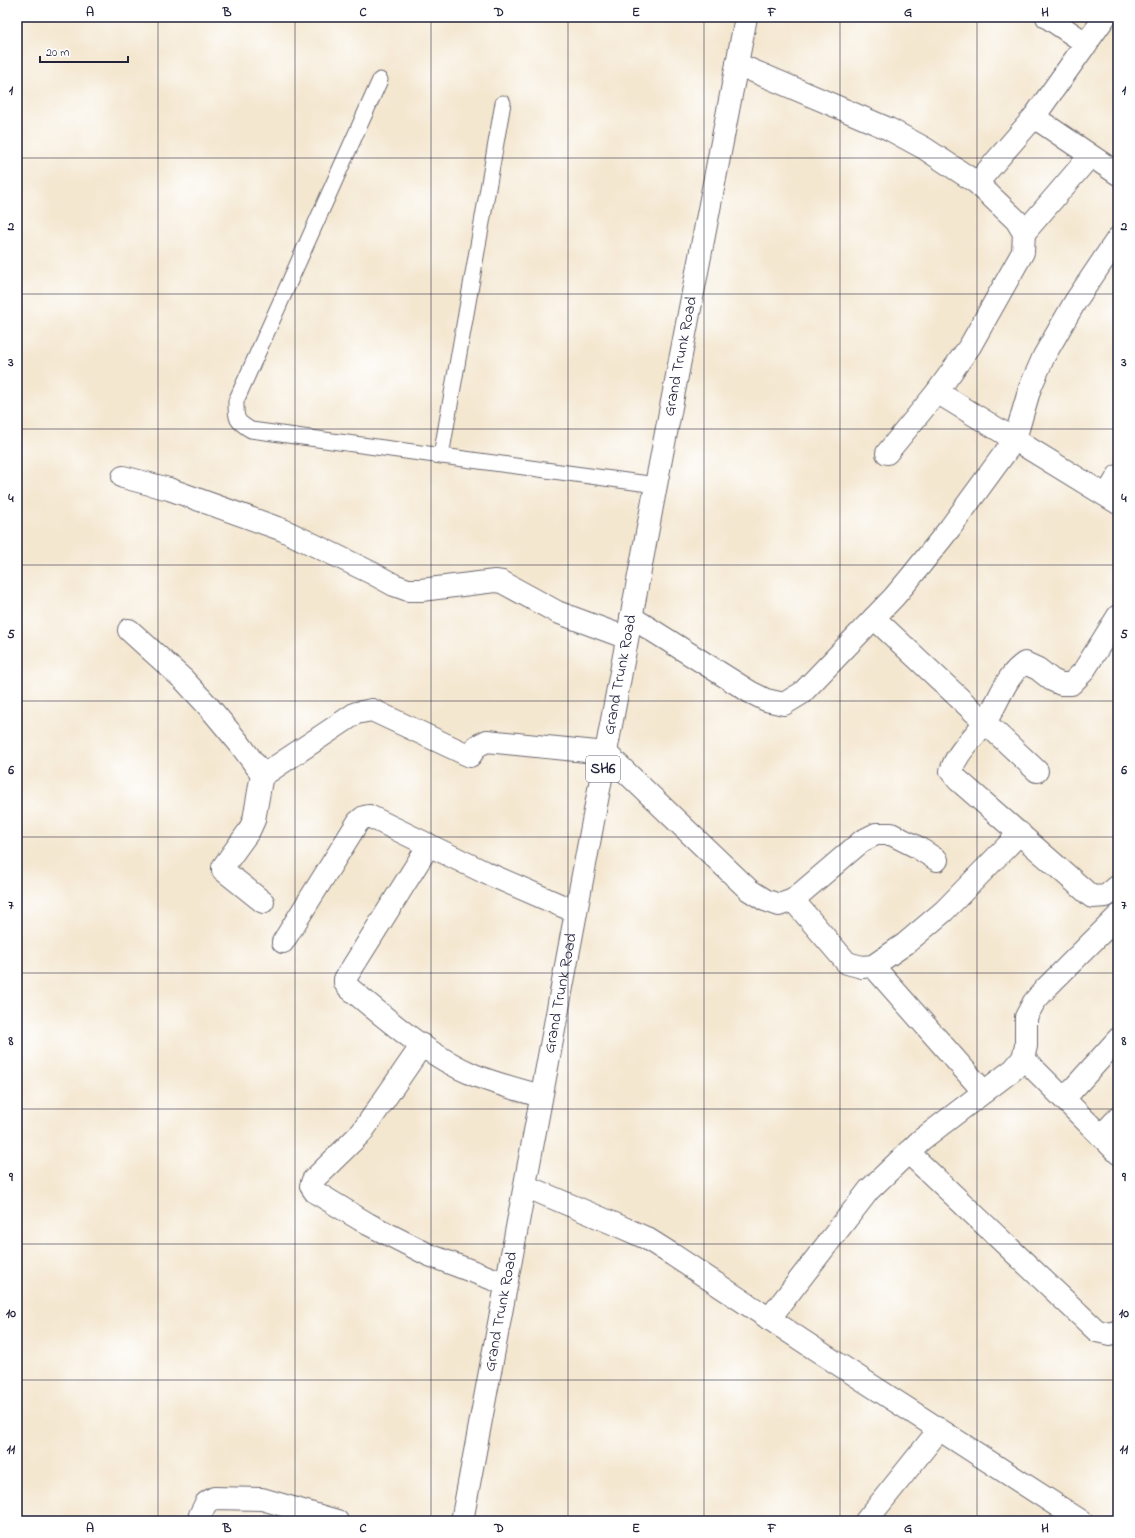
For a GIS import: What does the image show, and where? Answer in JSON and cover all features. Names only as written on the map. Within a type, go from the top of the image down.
[{"type":"street","name":"Grand Trunk Road","points":[[464,1520],[541,1096],[746,17]]},
{"type":"street","points":[[1047,17],[1087,44]]},
{"type":"street","points":[[977,183],[1034,117],[1105,17]]},
{"type":"street","points":[[737,64],[889,129],[924,148],[977,183],[1016,220],[1024,233],[1023,252],[970,346],[937,392],[887,453]]},
{"type":"street","points":[[1034,117],[1118,174]]},
{"type":"street","points":[[1024,233],[1090,156]]},
{"type":"street","points":[[123,477],[169,489],[283,530],[394,585],[408,590],[421,590],[494,581],[502,582],[557,612],[629,628],[766,700],[784,704],[802,693],[902,587],[950,528],[1015,439],[1030,388],[1044,356],[1075,302],[1118,238]]},
{"type":"street","points":[[937,392],[1112,499],[1118,476]]},
{"type":"street","points":[[1118,616],[1083,672],[1071,684],[1061,684],[1052,680],[1038,669],[1025,663],[1017,668],[1009,679],[985,722],[954,760],[951,770],[958,780],[1092,897],[1106,896],[1118,886]]},
{"type":"street","points":[[874,618],[1037,771]]},
{"type":"street","points":[[129,630],[165,661],[199,696],[239,743],[262,774],[254,820],[249,831],[223,867],[223,870],[263,902]]},
{"type":"street","points":[[262,774],[265,774],[356,713],[372,710],[470,756],[477,746],[487,741],[606,753],[749,890],[765,900],[779,905],[793,900],[862,841],[876,834],[891,834],[917,847],[937,860]]},
{"type":"street","points":[[283,942],[358,822],[364,817],[373,818],[496,878],[576,912]]},
{"type":"street","points":[[793,900],[847,963],[862,968],[873,966],[905,944],[944,911],[1020,834]]},
{"type":"street","points":[[429,845],[345,979],[345,983],[400,1031],[437,1055],[473,1075],[541,1096]]},
{"type":"street","points":[[769,1319],[869,1190],[908,1152],[1014,1069],[1023,1058],[1026,1046],[1026,1017],[1034,1002],[1118,916]]},
{"type":"street","points":[[873,966],[984,1092]]},
{"type":"street","points":[[1064,1099],[1118,1039]]},
{"type":"street","points":[[422,1045],[362,1132],[313,1180],[311,1186],[315,1192],[368,1224],[429,1255],[506,1284]]},
{"type":"street","points":[[1023,1058],[1118,1153]]},
{"type":"street","points":[[1100,1136],[1118,1118]]},
{"type":"street","points":[[908,1152],[1097,1331],[1110,1334],[1118,1331]]},
{"type":"street","points":[[525,1186],[646,1238],[673,1254],[769,1319],[1081,1521]]},
{"type":"street","points":[[866,1521],[939,1430]]},
{"type":"street","points":[[199,1521],[200,1515],[206,1503],[214,1498],[262,1499],[337,1521]]},
{"type":"lane","points":[[380,80],[236,401],[236,414],[240,424],[251,430],[656,485]]},
{"type":"lane","points":[[440,456],[503,104]]}]
